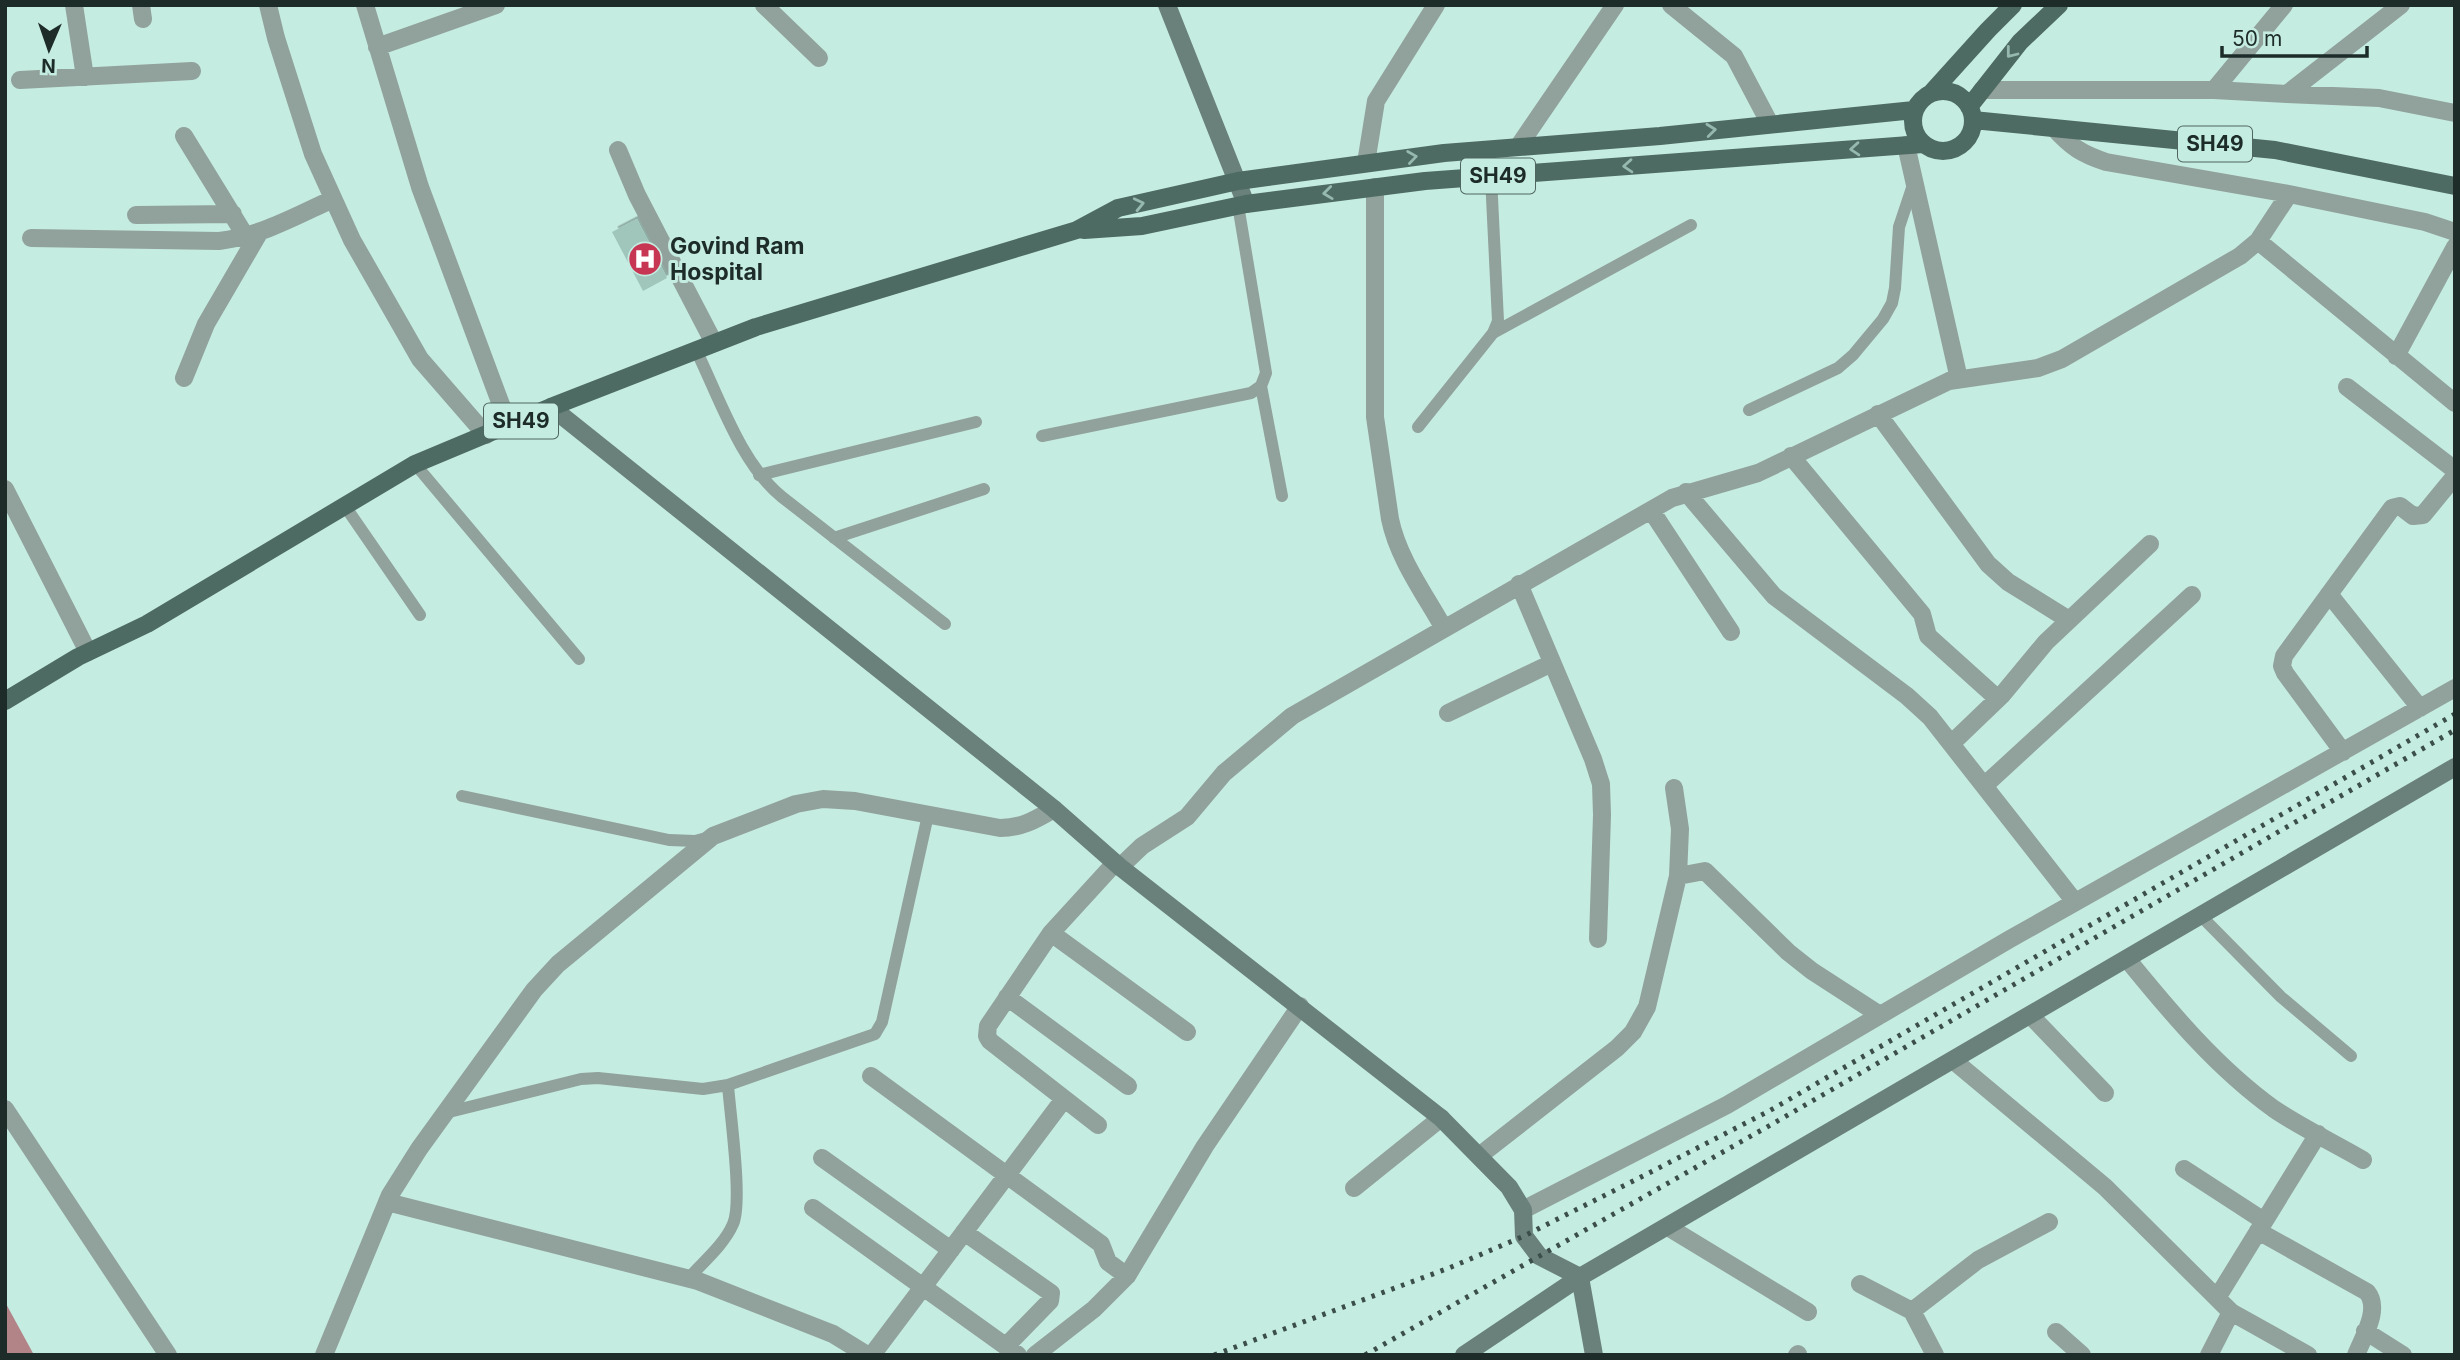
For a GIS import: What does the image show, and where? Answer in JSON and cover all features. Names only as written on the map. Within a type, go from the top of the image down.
[{"type":"main road","points":[[2013,5],[1932,92],[1923,97],[1914,110],[1914,145],[1942,151],[1953,149],[1968,138],[1971,113],[1982,90],[2020,43],[2059,5]]},
{"type":"main road","points":[[1932,92],[1952,91],[1961,96],[1971,113]]},
{"type":"main road","name":"SH49","points":[[5,701],[88,652],[147,624],[415,464],[551,407],[756,327],[1077,230],[1118,208],[1238,181],[1444,153],[1914,110]]},
{"type":"main road","name":"SH49","points":[[1971,113],[2054,128],[2276,150],[2455,186]]},
{"type":"main road","name":"SH49","points":[[1077,230],[1142,226],[1242,204],[1425,181],[1914,145]]},
{"type":"street","points":[[74,5],[85,77]]},
{"type":"street","points":[[268,5],[313,154],[352,240],[420,359],[486,435]]},
{"type":"street","points":[[365,5],[420,187],[509,426]]},
{"type":"street","points":[[377,47],[496,5]]},
{"type":"street","points":[[764,5],[819,58]]},
{"type":"street","points":[[1167,5],[1238,181],[1242,204]]},
{"type":"street","points":[[1366,163],[1376,101],[1436,5]]},
{"type":"street","points":[[1518,147],[1615,5]]},
{"type":"street","points":[[1671,5],[1734,56],[1770,124]]},
{"type":"street","points":[[2214,90],[2284,5]]},
{"type":"street","points":[[2287,94],[2401,5]]},
{"type":"street","points":[[20,80],[192,71]]},
{"type":"street","points":[[1982,90],[2214,90],[2379,98],[2455,113]]},
{"type":"street","points":[[2054,128],[2070,145],[2087,156],[2106,162],[2289,194],[2425,222],[2455,232]]},
{"type":"street","points":[[184,136],[233,214],[253,235]]},
{"type":"street","points":[[1914,145],[1914,182],[1959,379]]},
{"type":"street","points":[[618,150],[637,195],[714,343]]},
{"type":"street","points":[[1376,187],[1375,417],[1390,519],[1400,551],[1443,627]]},
{"type":"street","points":[[1098,1125],[990,1041],[987,1036],[988,1026],[1051,933],[1118,865],[1187,817],[1224,772],[1292,716],[1443,627],[1686,492],[1739,480],[1934,386],[1959,379],[2050,365],[2221,268],[2258,241],[2289,194]]},
{"type":"street","points":[[31,238],[219,241],[253,235],[333,199]]},
{"type":"street","points":[[136,215],[233,214]]},
{"type":"street","points":[[184,378],[211,315],[253,235]]},
{"type":"street","points":[[2258,241],[2455,403]]},
{"type":"street","points":[[2396,356],[2455,247]]},
{"type":"street","points":[[2347,387],[2455,470]]},
{"type":"street","points":[[551,407],[1054,809],[1118,865],[1441,1118],[1509,1187],[1523,1210],[1524,1236],[1539,1255],[1580,1277]]},
{"type":"street","points":[[1878,414],[1988,564],[2008,582],[2069,620]]},
{"type":"street","points":[[1791,456],[1922,614],[1928,636],[1998,699]]},
{"type":"street","points":[[2343,752],[2282,666],[2284,656],[2392,508],[2400,506],[2413,516],[2423,515],[2455,476]]},
{"type":"street","points":[[5,489],[88,652]]},
{"type":"street","points":[[1686,492],[1774,596],[1907,696],[1930,717],[2075,902]]},
{"type":"street","points":[[1651,510],[1731,632]]},
{"type":"street","points":[[1952,743],[1998,699],[2046,642],[2150,544]]},
{"type":"street","points":[[1519,584],[1601,784],[1598,939]]},
{"type":"street","points":[[2329,594],[2420,708]]},
{"type":"street","points":[[1984,785],[2192,595]]},
{"type":"street","points":[[1448,713],[1552,663]]},
{"type":"street","points":[[1523,1210],[1727,1105],[2075,902],[2455,688]]},
{"type":"street","points":[[1464,1355],[1580,1277],[2455,767]]},
{"type":"street","points":[[1479,1156],[1617,1048],[1633,1032],[1647,1007],[1678,876],[1680,829],[1674,788]]},
{"type":"street","points":[[324,1355],[387,1202],[408,1165],[526,1001],[551,970],[713,836],[796,804],[823,799],[855,802],[1000,828],[1015,828],[1054,809]]},
{"type":"street","points":[[1678,876],[1705,871],[1788,952],[1812,971],[1880,1015]]},
{"type":"street","points":[[1051,933],[1187,1032]]},
{"type":"street","points":[[2127,959],[2180,1024],[2255,1094],[2276,1110],[2363,1160]]},
{"type":"street","points":[[1007,997],[1128,1086]]},
{"type":"street","points":[[1035,1355],[1094,1310],[1127,1276],[1205,1146],[1300,1006]]},
{"type":"street","points":[[2031,1016],[2105,1093]]},
{"type":"street","points":[[1954,1061],[2105,1186],[2231,1312],[2308,1355]]},
{"type":"street","points":[[871,1076],[1101,1244],[1108,1262],[1127,1276]]},
{"type":"street","points":[[872,1355],[1064,1099]]},
{"type":"street","points":[[5,1109],[168,1355]]},
{"type":"street","points":[[1354,1188],[1441,1118]]},
{"type":"street","points":[[2217,1298],[2318,1134]]},
{"type":"street","points":[[822,1158],[951,1250]]},
{"type":"street","points":[[2183,1169],[2261,1226],[2367,1292],[2374,1307],[2356,1355]]},
{"type":"street","points":[[387,1202],[689,1278],[833,1334],[867,1355]]},
{"type":"street","points":[[813,1208],[1012,1350],[1050,1301],[1051,1293],[964,1232]]},
{"type":"street","points":[[1912,1311],[1986,1254],[2049,1222]]},
{"type":"street","points":[[1668,1227],[1808,1312]]},
{"type":"street","points":[[1580,1277],[1594,1355]]},
{"type":"street","points":[[1860,1284],[1912,1311],[1935,1355]]},
{"type":"street","points":[[2209,1355],[2231,1312]]},
{"type":"street","points":[[2365,1331],[2403,1355]]},
{"type":"street","points":[[2056,1332],[2081,1355]]},
{"type":"lane","points":[[1418,427],[1493,333],[1498,321],[1491,177]]},
{"type":"lane","points":[[1749,410],[1838,368],[1853,355],[1883,319],[1892,303],[1899,227],[1914,182]]},
{"type":"lane","points":[[1242,204],[1266,373],[1261,386],[1282,496]]},
{"type":"lane","points":[[1493,333],[1691,226]]},
{"type":"lane","points":[[696,350],[745,452],[759,475],[773,490],[945,624]]},
{"type":"lane","points":[[1042,436],[1251,393],[1261,386]]},
{"type":"lane","points":[[759,475],[976,422]]},
{"type":"lane","points":[[415,464],[579,659]]},
{"type":"lane","points":[[834,538],[984,489]]},
{"type":"lane","points":[[345,506],[420,615]]},
{"type":"lane","points":[[462,796],[669,840],[695,841],[713,836]]},
{"type":"lane","points":[[445,1113],[581,1079],[598,1078],[703,1089],[728,1085],[868,1037],[879,1028],[928,815]]},
{"type":"lane","points":[[2202,916],[2281,997],[2351,1056]]},
{"type":"lane","points":[[689,1278],[734,1223],[738,1203],[728,1085]]},
{"type":"shaded area","points":[[5,1302],[34,1355],[5,1355]]},
{"type":"building","points":[[637,219],[667,278],[643,291],[612,232]]},
{"type":"railway","points":[[1214,1355],[1449,1268],[1524,1236],[1769,1111],[2455,714]]},
{"type":"railway","points":[[1365,1355],[1774,1123],[2455,730]]},
{"type":"place","name":"Govind Ram Hospital","points":[[645,259]]}]
